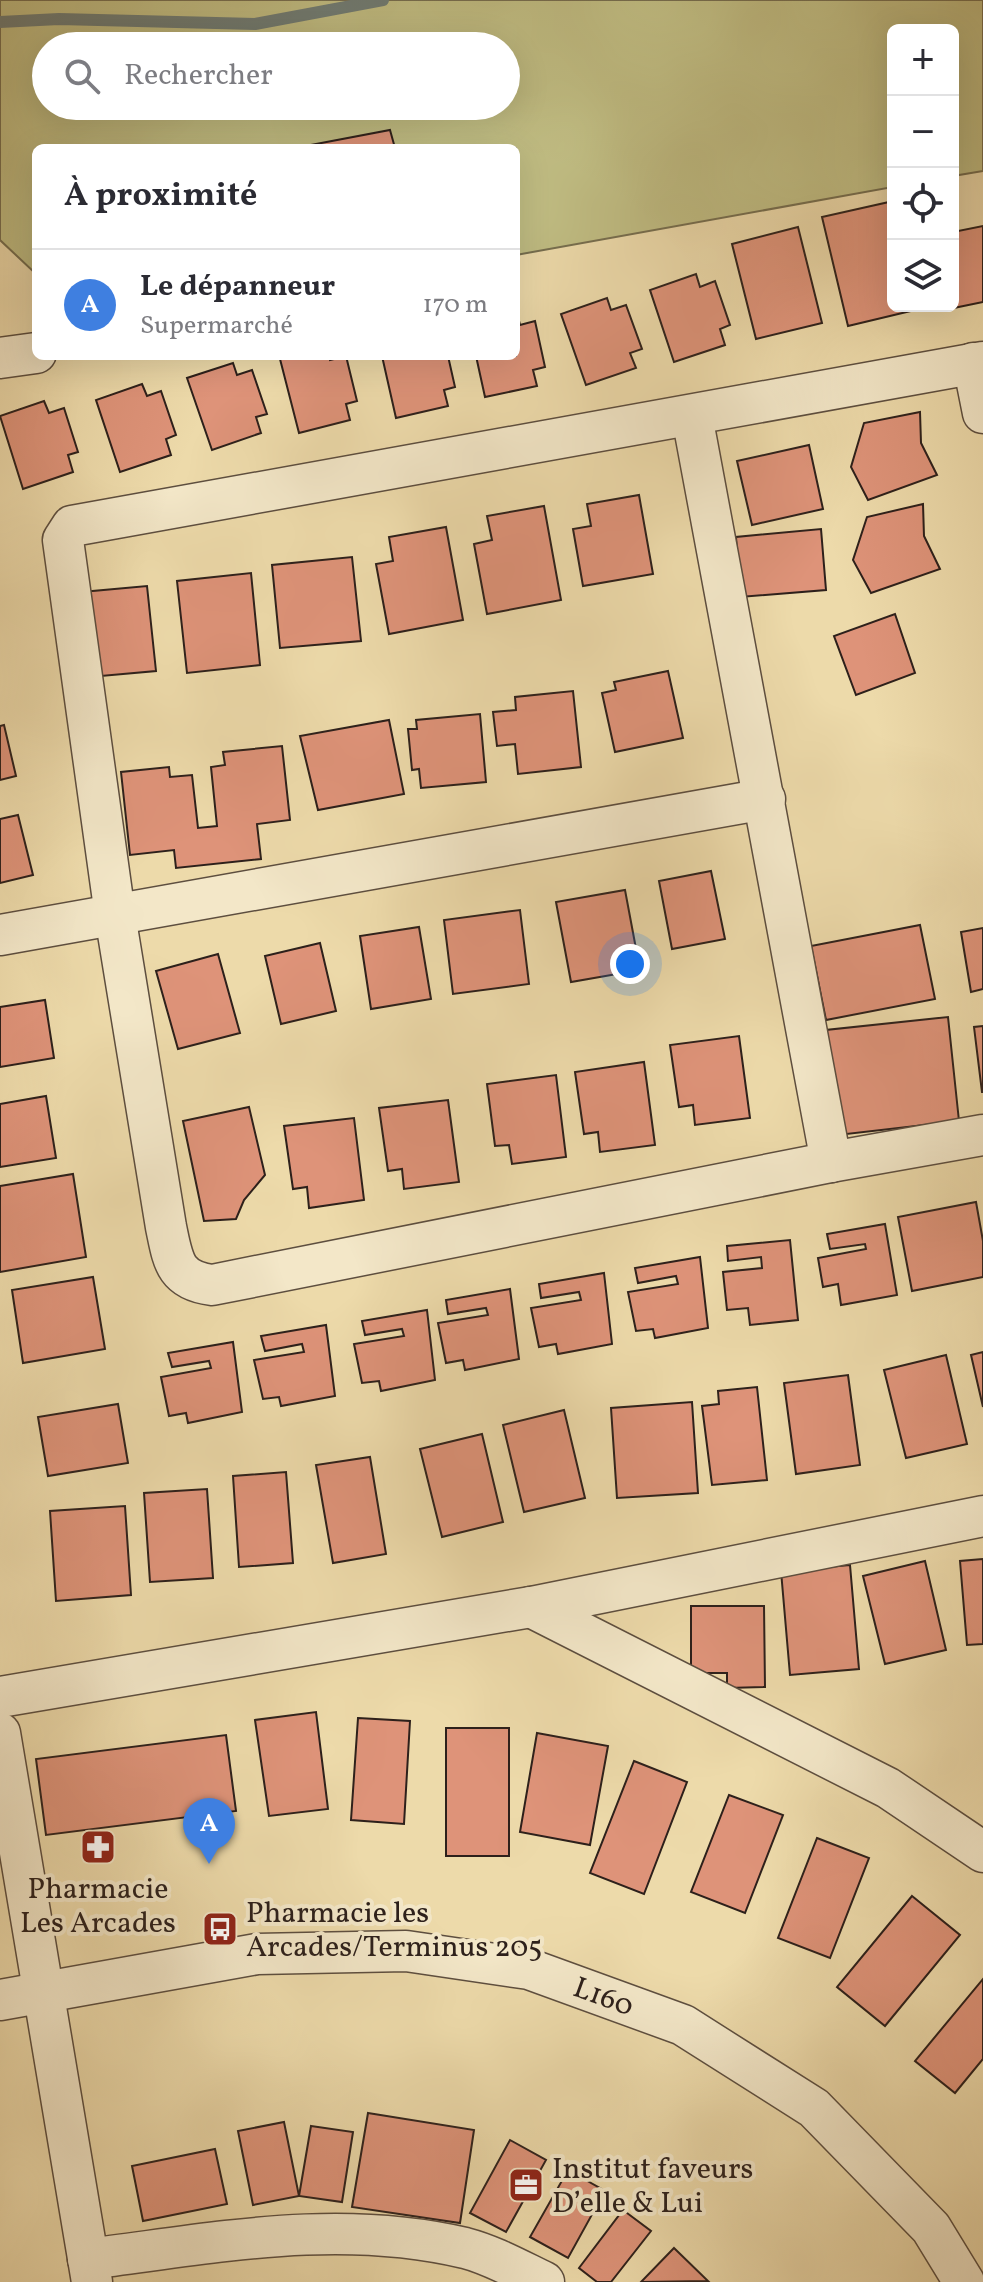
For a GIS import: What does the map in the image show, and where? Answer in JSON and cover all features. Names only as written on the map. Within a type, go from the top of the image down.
[{"type":"street","points":[[0,358],[32,354]]},
{"type":"street","points":[[983,413],[978,362],[72,526],[63,540],[115,915],[172,1253],[178,1271],[193,1283],[212,1285],[831,1162],[983,1135]]},
{"type":"street","points":[[692,416],[831,1162]]},
{"type":"street","points":[[0,935],[765,799]]},
{"type":"street","points":[[0,1697],[531,1607],[983,1516]]},
{"type":"street","points":[[531,1607],[888,1788],[983,1852]]},
{"type":"street","points":[[0,1733],[90,2271],[296,2233],[364,2232],[470,2265],[544,2282]]},
{"type":"street","name":"L160","points":[[0,2000],[257,1954],[406,1951],[529,1969],[683,2025],[814,2108],[931,2228],[964,2282]]},
{"type":"shaded area","points":[[0,0],[983,0],[983,171],[959,175],[959,24],[887,24],[887,188],[520,254],[520,144],[32,144],[32,270],[0,240]]},
{"type":"building","points":[[390,130],[394,144],[316,144]]},
{"type":"building","points":[[887,202],[887,312],[907,312],[848,326],[822,217]]},
{"type":"building","points":[[983,226],[983,302],[959,307],[959,240],[959,231]]},
{"type":"building","points":[[798,227],[822,323],[756,339],[732,244]]},
{"type":"building","points":[[696,274],[700,287],[715,281],[730,325],[720,329],[725,345],[674,362],[650,290]]},
{"type":"building","points":[[607,298],[611,310],[626,305],[642,349],[630,353],[636,368],[586,385],[561,314]]},
{"type":"building","points":[[535,321],[545,367],[533,370],[537,386],[485,397],[477,360],[520,360],[520,325]]},
{"type":"building","points":[[280,360],[347,360],[357,401],[346,404],[350,420],[299,433]]},
{"type":"building","points":[[383,360],[449,360],[455,387],[444,390],[448,406],[396,418]]},
{"type":"building","points":[[233,363],[237,375],[252,370],[267,414],[256,417],[261,433],[212,450],[187,378]]},
{"type":"building","points":[[142,384],[147,396],[161,391],[176,435],[166,439],[171,455],[120,472],[96,400]]},
{"type":"building","points":[[44,401],[49,413],[64,408],[78,452],[68,455],[73,472],[23,489],[0,416]]},
{"type":"building","points":[[920,412],[921,443],[937,475],[868,500],[851,467],[864,423]]},
{"type":"building","points":[[809,445],[823,509],[752,525],[737,461]]},
{"type":"building","points":[[639,495],[653,574],[583,586],[573,529],[591,526],[587,504]]},
{"type":"building","points":[[923,504],[924,536],[940,569],[871,593],[853,560],[867,517]]},
{"type":"building","points":[[544,506],[561,600],[487,614],[474,544],[492,540],[487,516]]},
{"type":"building","points":[[446,527],[463,620],[389,634],[376,564],[393,561],[389,537]]},
{"type":"building","points":[[821,529],[826,590],[740,597],[736,537]]},
{"type":"building","points":[[352,557],[361,641],[280,648],[272,565]]},
{"type":"building","points":[[251,573],[260,665],[187,673],[177,581]]},
{"type":"building","points":[[147,586],[156,671],[90,677],[82,592]]},
{"type":"building","points":[[895,614],[915,673],[856,695],[834,636]]},
{"type":"building","points":[[668,671],[683,738],[615,752],[602,693],[616,690],[614,682]]},
{"type":"building","points":[[573,691],[581,767],[518,774],[515,744],[497,746],[493,712],[516,710],[515,697]]},
{"type":"building","points":[[480,714],[486,782],[421,788],[419,769],[412,770],[408,729],[417,729],[416,720]]},
{"type":"building","points":[[389,720],[404,794],[318,810],[300,736]]},
{"type":"building","points":[[4,725],[16,776],[0,780],[0,726]]},
{"type":"building","points":[[282,746],[290,820],[257,824],[261,859],[176,868],[174,850],[130,855],[121,772],[169,767],[170,777],[192,775],[198,828],[217,826],[211,767],[225,765],[223,752]]},
{"type":"building","points":[[18,815],[33,875],[0,883],[0,819]]},
{"type":"building","points":[[711,871],[725,939],[672,949],[659,881]]},
{"type":"building","points":[[625,890],[640,970],[571,982],[556,902]]},
{"type":"building","points":[[520,910],[529,984],[453,994],[444,920]]},
{"type":"building","points":[[920,925],[935,999],[826,1020],[811,946]]},
{"type":"building","points":[[419,927],[431,999],[371,1009],[360,936]]},
{"type":"building","points":[[983,928],[983,989],[971,992],[961,932]]},
{"type":"building","points":[[320,943],[336,1011],[281,1024],[265,956]]},
{"type":"building","points":[[218,954],[240,1033],[178,1049],[156,971]]},
{"type":"building","points":[[45,1000],[54,1058],[0,1067],[0,1007]]},
{"type":"building","points":[[948,1017],[959,1121],[838,1135],[826,1030]]},
{"type":"building","points":[[983,1026],[983,1092],[982,1092],[974,1027]]},
{"type":"building","points":[[739,1036],[750,1118],[695,1125],[693,1105],[679,1107],[670,1045]]},
{"type":"building","points":[[644,1062],[655,1145],[600,1152],[598,1132],[584,1134],[575,1072]]},
{"type":"building","points":[[556,1075],[566,1157],[512,1164],[509,1145],[495,1146],[487,1084]]},
{"type":"building","points":[[46,1096],[56,1158],[0,1167],[0,1104]]},
{"type":"building","points":[[448,1100],[459,1182],[404,1189],[402,1169],[388,1171],[379,1108]]},
{"type":"building","points":[[249,1107],[265,1175],[244,1200],[236,1219],[204,1221],[183,1121]]},
{"type":"building","points":[[354,1118],[364,1200],[309,1208],[307,1187],[293,1189],[284,1126]]},
{"type":"building","points":[[73,1174],[86,1257],[0,1272],[0,1186]]},
{"type":"building","points":[[976,1202],[983,1241],[983,1277],[912,1291],[898,1217]]},
{"type":"building","points":[[885,1224],[897,1295],[841,1305],[838,1284],[823,1287],[818,1258],[866,1249],[865,1244],[830,1249],[827,1234]]},
{"type":"building","points":[[790,1240],[798,1320],[750,1325],[748,1308],[727,1310],[723,1272],[762,1268],[761,1257],[728,1261],[727,1246]]},
{"type":"building","points":[[700,1257],[708,1328],[655,1338],[653,1329],[636,1331],[628,1292],[678,1284],[676,1276],[638,1283],[635,1268]]},
{"type":"building","points":[[604,1273],[612,1344],[558,1354],[556,1344],[539,1347],[531,1308],[581,1300],[579,1292],[541,1298],[539,1284]]},
{"type":"building","points":[[93,1277],[105,1349],[23,1363],[12,1290]]},
{"type":"building","points":[[510,1289],[519,1359],[465,1370],[463,1360],[446,1363],[438,1323],[488,1315],[486,1308],[448,1314],[446,1300]]},
{"type":"building","points":[[427,1310],[435,1380],[381,1391],[379,1381],[362,1383],[354,1344],[404,1336],[402,1329],[365,1335],[362,1321]]},
{"type":"building","points":[[326,1325],[335,1396],[281,1406],[279,1397],[263,1399],[254,1360],[304,1352],[302,1344],[265,1351],[261,1336]]},
{"type":"building","points":[[233,1342],[242,1412],[188,1423],[186,1413],[169,1416],[161,1377],[211,1368],[209,1361],[172,1367],[168,1353]]},
{"type":"building","points":[[983,1352],[983,1407],[971,1355]]},
{"type":"building","points":[[946,1355],[967,1444],[906,1458],[884,1370]]},
{"type":"building","points":[[848,1375],[860,1465],[796,1474],[784,1383]]},
{"type":"building","points":[[757,1387],[767,1480],[712,1485],[702,1406],[719,1404],[718,1391]]},
{"type":"building","points":[[692,1402],[698,1493],[617,1498],[611,1408]]},
{"type":"building","points":[[118,1404],[128,1463],[48,1476],[38,1417]]},
{"type":"building","points":[[564,1410],[585,1498],[524,1512],[503,1425]]},
{"type":"building","points":[[482,1434],[503,1522],[442,1537],[420,1449]]},
{"type":"building","points":[[370,1457],[386,1554],[333,1563],[316,1465]]},
{"type":"building","points":[[286,1472],[293,1563],[239,1567],[233,1476]]},
{"type":"building","points":[[207,1489],[213,1578],[150,1582],[144,1493]]},
{"type":"building","points":[[125,1506],[131,1595],[56,1601],[50,1511]]},
{"type":"building","points":[[983,1559],[983,1644],[967,1645],[960,1561]]},
{"type":"building","points":[[925,1561],[946,1650],[885,1664],[863,1576]]},
{"type":"building","points":[[850,1565],[859,1669],[790,1675],[781,1571]]},
{"type":"building","points":[[691,1606],[764,1606],[765,1687],[727,1688],[727,1673],[691,1673]]},
{"type":"building","points":[[316,1712],[328,1809],[269,1816],[255,1720]]},
{"type":"building","points":[[358,1718],[410,1721],[404,1824],[351,1820]]},
{"type":"building","points":[[446,1728],[509,1728],[509,1856],[446,1856]]},
{"type":"building","points":[[537,1733],[608,1746],[590,1845],[520,1832]]},
{"type":"building","points":[[226,1735],[236,1811],[46,1835],[36,1759]]},
{"type":"building","points":[[634,1761],[687,1782],[644,1894],[590,1873]]},
{"type":"building","points":[[729,1795],[783,1815],[745,1913],[691,1892]]},
{"type":"building","points":[[817,1838],[869,1858],[830,1958],[778,1938]]},
{"type":"building","points":[[912,1896],[960,1935],[885,2026],[837,1987]]},
{"type":"building","points":[[983,1979],[983,2059],[955,2093],[915,2061]]},
{"type":"building","points":[[368,2113],[474,2130],[460,2223],[352,2207]]},
{"type":"building","points":[[284,2122],[299,2196],[253,2205],[238,2131]]},
{"type":"building","points":[[311,2126],[353,2132],[342,2202],[299,2196]]},
{"type":"building","points":[[510,2140],[546,2160],[506,2232],[470,2213]]},
{"type":"building","points":[[215,2149],[227,2204],[143,2221],[132,2166]]},
{"type":"building","points":[[568,2170],[605,2191],[568,2258],[530,2237]]},
{"type":"building","points":[[623,2210],[651,2231],[611,2282],[597,2282],[579,2268]]},
{"type":"building","points":[[674,2248],[708,2281],[641,2282]]},
{"type":"waterway","points":[[0,22],[59,19],[255,24],[383,0]]},
{"type":"place","name":"Pharmacie Les Arcades","points":[[98,1847]]},
{"type":"place","name":"Le dépanneur","points":[[209,1864]]},
{"type":"place","name":"Pharmacie les Arcades/Terminus 205","points":[[220,1929]]},
{"type":"place","name":"Institut faveurs D’elle & Lui","points":[[526,2185]]}]
